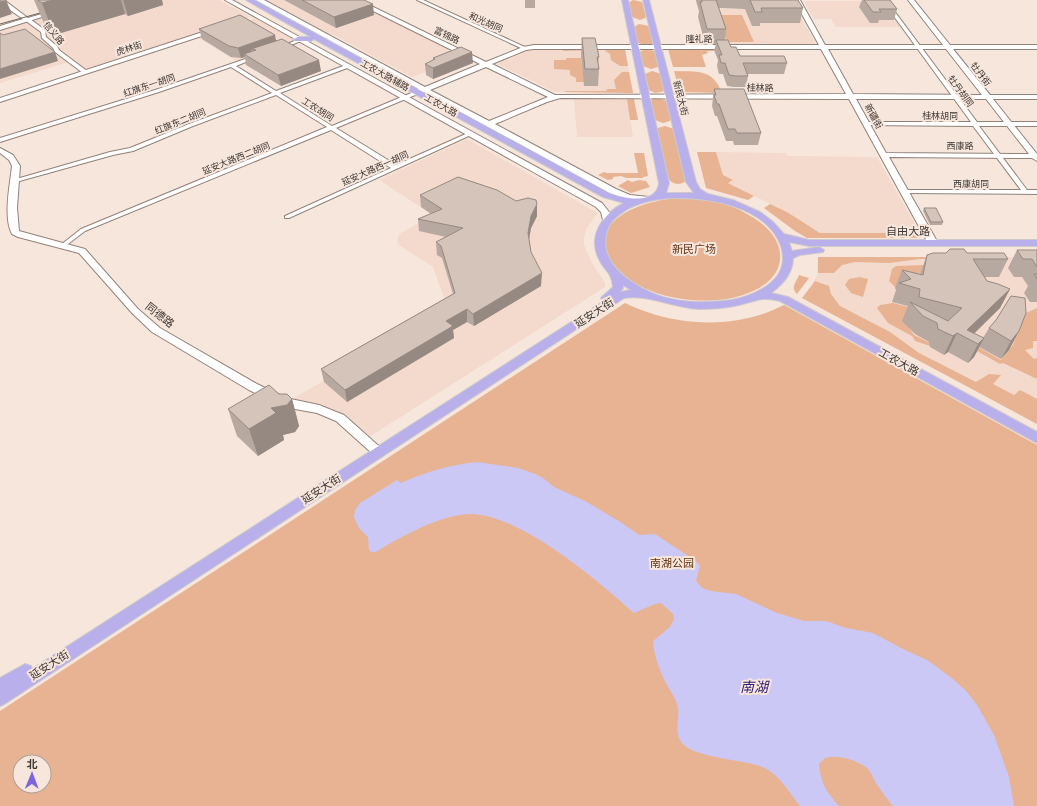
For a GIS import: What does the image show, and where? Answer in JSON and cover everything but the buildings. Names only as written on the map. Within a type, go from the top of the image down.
[{"type":"main road","name":"工农大路","points":[[240,0],[263,14],[364,60],[415,94],[606,195],[619,200],[635,202]]},
{"type":"main road","name":"工农大路","points":[[249,0],[263,14]]},
{"type":"main road","points":[[625,0],[664,183],[663,191],[658,196]]},
{"type":"main road","name":"新民大街","points":[[646,0],[691,182],[697,190],[705,196]]},
{"type":"main road","points":[[300,40],[310,36],[322,34]]},
{"type":"main road","name":"工农大路","points":[[310,36],[600,198],[610,206],[609,219]]},
{"type":"main road","points":[[658,196],[705,196],[726,201],[752,212],[766,221],[781,236],[787,249],[788,257],[786,267],[778,281],[770,288],[758,295],[733,303],[707,305],[674,302],[647,294],[628,284],[617,276],[605,262],[600,250],[601,232],[609,219],[622,208],[646,199],[658,196]]},
{"type":"main road","name":"自由大路","points":[[781,236],[797,242],[1037,243]]},
{"type":"main road","name":"自由大路","points":[[788,257],[798,252],[812,250],[1037,250]]},
{"type":"main road","name":"延安大街","points":[[0,698],[615,292],[618,288],[617,276]]},
{"type":"main road","name":"工农大路","points":[[778,281],[781,290],[789,296],[1037,432]]},
{"type":"main road","name":"延安大街","points":[[0,687],[375,450],[473,393],[621,296],[634,293],[647,294]]},
{"type":"main road","name":"工农大路","points":[[758,295],[773,296],[784,300],[1037,438]]},
{"type":"street","name":"信义路","points":[[0,0],[43,31],[44,37],[55,47],[57,51],[85,72]]},
{"type":"street","name":"工农大路辅路","points":[[228,0],[263,14],[322,34],[364,60]]},
{"type":"street","name":"工农大路辅路","points":[[259,0],[263,14],[300,40],[348,66],[489,124],[613,191],[629,197],[646,199]]},
{"type":"street","name":"富锦路","points":[[354,0],[554,97]]},
{"type":"street","name":"和光胡同","points":[[419,0],[525,48]]},
{"type":"street","name":"新疆街","points":[[797,0],[933,243]]},
{"type":"street","name":"牡丹胡同","points":[[884,0],[1025,192]]},
{"type":"street","name":"牡丹街","points":[[911,0],[1036,157]]},
{"type":"street","points":[[0,27],[60,8]]},
{"type":"street","points":[[0,21],[25,18]]},
{"type":"street","name":"虎林街","points":[[0,100],[222,28]]},
{"type":"street","points":[[273,50],[300,40]]},
{"type":"street","name":"隆礼路","points":[[415,94],[525,48],[534,46],[1037,47]]},
{"type":"street","name":"红旗东一胡同","points":[[0,140],[157,91],[259,55]]},
{"type":"street","name":"工农胡同","points":[[231,65],[396,168]]},
{"type":"street","name":"红旗东二胡同","points":[[16,180],[112,153],[131,150],[348,66]]},
{"type":"street","name":"工农大路辅路","points":[[415,94],[470,134],[599,205],[609,219]]},
{"type":"street","name":"延安大路西二胡同","points":[[64,245],[83,230],[415,94]]},
{"type":"street","name":"桂林路","points":[[489,124],[554,97],[1037,97]]},
{"type":"street","name":"桂林胡同","points":[[866,124],[1037,124]]},
{"type":"street","name":"延安大路西一胡同","points":[[287,217],[470,134]]},
{"type":"street","name":"同德路","points":[[0,150],[15,162],[16,180],[13,210],[13,227],[15,232],[82,251],[135,311],[156,330],[253,387],[282,401],[319,409],[340,418],[375,450]]},
{"type":"street","name":"西康路","points":[[884,155],[1036,157]]},
{"type":"street","name":"西康胡同","points":[[904,192],[1037,192]]},
{"type":"shaded area","points":[[105,0],[219,0],[251,17],[86,71],[72,61],[0,83],[0,29]]},
{"type":"shaded area","points":[[262,0],[348,0],[465,56],[412,77],[330,33],[326,34]]},
{"type":"shaded area","points":[[790,0],[792,1],[816,45],[726,44],[713,9],[733,9]]},
{"type":"shaded area","points":[[804,1],[883,1],[902,27],[836,27],[831,19],[814,19]]},
{"type":"shaded area","points":[[256,18],[297,40],[236,61],[197,37]]},
{"type":"shaded area","points":[[531,49],[625,49],[633,93],[555,92],[497,64]]},
{"type":"shaded area","points":[[574,99],[627,99],[633,137],[577,137]]},
{"type":"shaded area","points":[[467,139],[596,212],[597,214],[587,228],[584,237],[584,245],[592,263],[605,283],[605,287],[369,437],[338,411],[294,398],[448,309],[433,267],[399,245],[397,242],[399,234],[433,215],[379,180]]},
{"type":"shaded area","points":[[716,152],[786,153],[788,156],[877,157],[920,233],[820,233],[787,212],[728,183],[733,180],[723,175]]},
{"type":"shaded area","points":[[818,257],[1037,257],[1037,424],[802,298],[810,290],[817,275]]},
{"type":"green space","points":[[633,0],[642,2],[645,18],[640,20],[632,17],[628,3]]},
{"type":"green space","points":[[717,15],[742,15],[754,42],[727,42]]},
{"type":"green space","points":[[639,24],[649,26],[653,42],[652,44],[646,45],[638,43],[634,27]]},
{"type":"green space","points":[[726,48],[728,51],[707,51],[708,53],[702,55],[706,67],[673,67],[668,49]]},
{"type":"green space","points":[[563,49],[625,49],[628,66],[620,66],[611,60],[610,54],[604,50],[563,51]]},
{"type":"green space","points":[[645,49],[655,51],[659,65],[658,67],[651,69],[643,66],[640,52]]},
{"type":"green space","points":[[566,58],[581,58],[584,82],[576,82],[576,78],[570,75],[570,70],[554,69],[554,60],[566,60]]},
{"type":"green space","points":[[652,71],[661,74],[664,91],[655,93],[649,90],[645,74]]},
{"type":"green space","points":[[674,71],[696,72],[709,75],[714,79],[722,93],[681,92],[679,90]]},
{"type":"green space","points":[[622,72],[629,72],[633,93],[565,92],[606,91],[607,89],[616,89],[614,80]]},
{"type":"green space","points":[[656,98],[667,101],[671,118],[670,121],[663,123],[655,120],[651,102]]},
{"type":"green space","points":[[627,99],[634,99],[638,120],[630,120]]},
{"type":"green space","points":[[665,126],[674,129],[687,180],[679,184],[672,182],[668,178],[657,131],[658,128]]},
{"type":"green space","points":[[697,152],[716,152],[723,175],[733,180],[728,183],[754,196],[748,200],[706,188]]},
{"type":"green space","points":[[634,153],[644,153],[648,176],[643,178],[626,178],[621,176],[613,177],[613,179],[608,180],[598,175],[604,172],[638,173]]},
{"type":"green space","points":[[628,180],[632,182],[639,180],[646,181],[650,187],[631,193],[618,186]]},
{"type":"green space","name":"新民广场","points":[[680,198],[706,200],[731,206],[762,223],[772,234],[778,246],[780,257],[778,268],[771,279],[759,288],[743,295],[710,301],[672,297],[654,292],[638,285],[623,275],[612,262],[605,247],[606,234],[613,223],[624,214],[637,207],[652,202]]},
{"type":"green space","points":[[770,204],[787,212],[820,233],[920,233],[921,236],[919,238],[807,238],[764,208]]},
{"type":"green space","points":[[818,257],[992,257],[993,259],[920,259],[889,263],[855,262],[842,265],[834,273],[818,273]]},
{"type":"green space","points":[[925,265],[921,272],[896,288],[889,281],[892,269],[896,266]]},
{"type":"green space","points":[[799,275],[809,278],[797,294],[794,287]]},
{"type":"green space","points":[[860,277],[868,279],[863,297],[851,293],[845,285],[849,279]]},
{"type":"green space","points":[[815,281],[829,286],[831,294],[840,306],[890,332],[919,353],[976,382],[989,374],[1001,375],[993,384],[1014,395],[1020,390],[1037,399],[1037,424],[802,298]]},
{"type":"green space","name":"南湖公园","points":[[625,303],[664,317],[684,321],[704,322],[725,322],[745,319],[784,305],[1037,445],[1037,806],[0,806],[0,711]]},
{"type":"green space","points":[[893,303],[909,307],[909,328],[914,335],[930,343],[930,346],[915,341],[912,336],[888,323],[877,308],[880,305]]},
{"type":"green space","points":[[1037,308],[1037,341],[1033,341],[1033,348],[1025,350],[1034,359],[1037,358],[1037,379],[1003,363],[1000,364],[977,351],[978,347],[1001,360],[1013,345],[1026,313]]},
{"type":"water","name":"南湖","points":[[477,462],[518,468],[535,474],[543,478],[554,487],[585,501],[639,535],[655,534],[697,562],[700,566],[696,581],[702,588],[711,591],[736,594],[777,613],[804,621],[826,621],[846,628],[873,633],[929,661],[954,680],[967,692],[977,705],[994,735],[1009,777],[1014,806],[893,806],[880,789],[868,769],[860,763],[854,761],[831,757],[826,758],[819,764],[821,777],[825,787],[839,806],[800,806],[780,780],[765,768],[745,762],[706,755],[685,746],[680,740],[678,736],[677,704],[664,680],[656,658],[653,641],[670,627],[674,619],[673,614],[661,603],[634,613],[600,583],[556,551],[511,524],[489,517],[469,514],[446,518],[408,534],[376,552],[371,552],[369,550],[368,537],[359,528],[354,517],[355,510],[360,503],[397,480],[401,483],[438,470]]},
{"type":"tram line","points":[[0,24],[51,10]]}]
